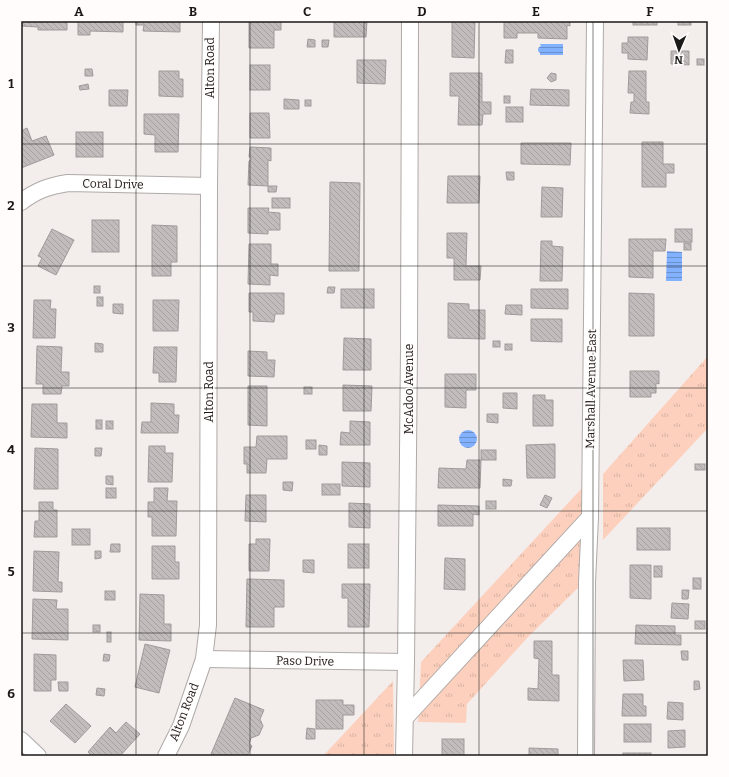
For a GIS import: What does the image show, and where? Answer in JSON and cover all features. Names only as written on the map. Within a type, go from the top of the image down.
[{"type":"street","name":"Alton Road","points":[[166,756],[181,726],[204,659],[208,625],[211,21]]},
{"type":"street","name":"McAdoo Avenue","points":[[402,754],[405,718],[406,662],[410,21]]},
{"type":"street","name":"Marshall Avenue East","points":[[586,756],[595,21]]},
{"type":"street","name":"Coral Drive","points":[[21,202],[37,191],[53,185],[68,183],[209,186]]},
{"type":"street","points":[[405,718],[590,517]]},
{"type":"street","name":"Paso Drive","points":[[204,659],[406,662]]},
{"type":"street","points":[[21,740],[38,756]]},
{"type":"green space","points":[[708,356],[708,428],[603,540],[603,474]]},
{"type":"green space","points":[[582,488],[580,586],[529,636],[467,704],[466,723],[418,722],[421,662]]},
{"type":"green space","points":[[393,681],[394,756],[323,756]]},
{"type":"water","points":[[540,44],[563,44],[563,55],[540,55],[538,51],[539,47],[541,46]]},
{"type":"water","points":[[667,251],[682,252],[682,281],[666,281]]},
{"type":"water","points":[[468,430],[474,433],[477,439],[474,445],[468,448],[462,445],[459,439],[462,433]]},
{"type":"building","points":[[21,21],[67,21],[67,30],[38,30],[38,27],[21,26]]},
{"type":"building","points":[[78,21],[123,21],[123,32],[90,31],[90,35],[78,35]]},
{"type":"building","points":[[136,21],[180,21],[180,32],[143,31],[144,25],[136,25]]},
{"type":"building","points":[[249,21],[281,21],[281,30],[274,30],[274,48],[249,48]]},
{"type":"building","points":[[334,21],[367,21],[366,37],[334,37]]},
{"type":"building","points":[[452,21],[475,21],[474,58],[452,57]]},
{"type":"building","points":[[504,21],[570,21],[570,26],[567,25],[567,39],[538,38],[538,33],[517,33],[517,38],[504,38]]},
{"type":"building","points":[[633,21],[657,21],[657,25],[633,25]]},
{"type":"building","points":[[678,21],[691,21],[691,25],[678,25]]},
{"type":"building","points":[[628,37],[648,37],[647,60],[628,59],[628,53],[622,53],[622,43],[628,43]]},
{"type":"building","points":[[308,39],[315,40],[315,47],[307,47]]},
{"type":"building","points":[[322,40],[329,40],[328,47],[322,47]]},
{"type":"building","points":[[506,50],[513,50],[513,63],[505,63]]},
{"type":"building","points":[[671,51],[689,51],[689,65],[671,64]]},
{"type":"building","points":[[697,59],[704,59],[704,65],[697,65]]},
{"type":"building","points":[[357,60],[386,60],[385,84],[357,83]]},
{"type":"building","points":[[250,65],[270,65],[270,90],[250,90]]},
{"type":"building","points":[[85,69],[92,69],[93,76],[85,76]]},
{"type":"building","points":[[159,71],[179,71],[179,79],[183,79],[183,97],[159,96]]},
{"type":"building","points":[[629,71],[646,71],[646,102],[649,102],[649,114],[630,113],[631,102],[634,102],[634,93],[628,93]]},
{"type":"building","points":[[450,73],[482,73],[482,102],[491,102],[491,114],[483,114],[482,125],[458,125],[459,96],[450,96]]},
{"type":"building","points":[[551,73],[556,74],[556,80],[551,82],[547,78]]},
{"type":"building","points":[[88,84],[89,89],[80,90],[79,86]]},
{"type":"building","points":[[531,89],[569,90],[569,106],[530,105]]},
{"type":"building","points":[[109,90],[128,90],[127,106],[109,106]]},
{"type":"building","points":[[504,96],[510,96],[510,103],[504,103]]},
{"type":"building","points":[[284,99],[299,100],[299,109],[284,109]]},
{"type":"building","points":[[305,100],[311,100],[311,106],[305,106]]},
{"type":"building","points":[[506,107],[523,107],[523,122],[506,122]]},
{"type":"building","points":[[250,113],[269,113],[270,138],[250,138]]},
{"type":"building","points":[[144,114],[179,114],[178,152],[155,152],[155,135],[144,134]]},
{"type":"building","points":[[27,128],[32,141],[46,136],[54,155],[21,168],[21,131]]},
{"type":"building","points":[[76,132],[103,132],[103,157],[76,157]]},
{"type":"building","points":[[642,142],[663,142],[663,164],[674,164],[674,173],[666,173],[666,187],[642,187]]},
{"type":"building","points":[[521,143],[571,143],[570,165],[521,164]]},
{"type":"building","points":[[250,147],[271,148],[271,161],[268,160],[268,186],[248,185],[249,161],[251,160],[251,157],[249,157]]},
{"type":"building","points":[[506,172],[514,172],[514,180],[507,180]]},
{"type":"building","points":[[448,176],[480,176],[479,203],[447,203]]},
{"type":"building","points":[[330,182],[360,183],[359,271],[329,271]]},
{"type":"building","points":[[268,186],[277,186],[276,192],[268,192]]},
{"type":"building","points":[[542,187],[563,188],[562,217],[541,217]]},
{"type":"building","points":[[272,198],[290,198],[290,208],[272,208]]},
{"type":"building","points":[[248,208],[269,208],[268,212],[280,213],[280,230],[268,230],[268,234],[248,233]]},
{"type":"building","points":[[92,220],[119,220],[119,252],[92,252]]},
{"type":"building","points":[[152,225],[177,226],[177,262],[171,262],[171,276],[152,276]]},
{"type":"building","points":[[52,229],[74,240],[56,275],[38,266],[42,258],[38,256]]},
{"type":"building","points":[[675,229],[692,229],[692,242],[675,242]]},
{"type":"building","points":[[447,233],[467,233],[466,266],[481,266],[480,280],[454,280],[454,258],[447,258]]},
{"type":"building","points":[[629,239],[666,239],[665,251],[653,251],[653,278],[629,277]]},
{"type":"building","points":[[541,241],[552,241],[552,246],[563,247],[562,281],[540,281]]},
{"type":"building","points":[[684,243],[691,243],[691,250],[684,250]]},
{"type":"building","points":[[249,244],[271,244],[271,264],[278,264],[278,276],[270,275],[270,285],[248,284]]},
{"type":"building","points":[[94,286],[100,286],[100,293],[94,293]]},
{"type":"building","points":[[328,287],[335,287],[334,293],[327,293]]},
{"type":"building","points":[[341,289],[374,289],[374,308],[341,308]]},
{"type":"building","points":[[531,289],[568,289],[568,309],[531,308]]},
{"type":"building","points":[[249,293],[284,293],[284,314],[275,314],[274,322],[253,321],[253,312],[249,312]]},
{"type":"building","points":[[629,293],[654,294],[654,336],[629,336]]},
{"type":"building","points":[[97,297],[103,297],[103,306],[97,306]]},
{"type":"building","points":[[34,300],[51,300],[50,309],[56,309],[55,338],[33,338]]},
{"type":"building","points":[[153,300],[179,300],[178,331],[153,331]]},
{"type":"building","points":[[448,303],[469,304],[469,310],[485,310],[485,339],[448,338]]},
{"type":"building","points":[[113,304],[123,304],[123,314],[113,313]]},
{"type":"building","points":[[506,305],[522,305],[522,315],[505,314]]},
{"type":"building","points":[[531,319],[562,319],[562,342],[531,341]]},
{"type":"building","points":[[344,338],[371,339],[371,370],[343,370]]},
{"type":"building","points":[[493,341],[500,341],[500,347],[493,347]]},
{"type":"building","points":[[95,343],[103,344],[103,352],[95,352]]},
{"type":"building","points":[[505,344],[512,344],[512,350],[505,350]]},
{"type":"building","points":[[37,346],[62,347],[61,372],[69,372],[69,386],[62,386],[61,394],[43,394],[43,384],[36,384]]},
{"type":"building","points":[[154,347],[177,347],[176,382],[159,382],[159,373],[153,373]]},
{"type":"building","points":[[248,351],[267,352],[267,360],[275,360],[274,377],[248,376]]},
{"type":"building","points":[[630,371],[659,371],[659,384],[656,383],[656,393],[651,393],[651,397],[630,397]]},
{"type":"building","points":[[445,374],[476,374],[476,390],[466,390],[466,408],[445,407]]},
{"type":"building","points":[[343,385],[372,386],[371,411],[343,411]]},
{"type":"building","points":[[248,386],[267,386],[267,426],[248,425]]},
{"type":"building","points":[[304,387],[312,387],[312,394],[304,394]]},
{"type":"building","points":[[503,393],[517,393],[517,409],[503,408]]},
{"type":"building","points":[[533,395],[545,395],[545,400],[553,400],[553,426],[533,426]]},
{"type":"building","points":[[151,403],[174,404],[174,415],[179,415],[178,433],[141,433],[142,422],[151,422]]},
{"type":"building","points":[[32,404],[57,404],[57,423],[67,423],[67,438],[31,437]]},
{"type":"building","points":[[487,414],[498,414],[498,423],[487,422]]},
{"type":"building","points":[[96,420],[102,420],[102,429],[96,429]]},
{"type":"building","points":[[106,421],[113,421],[113,429],[106,429]]},
{"type":"building","points":[[350,421],[370,422],[370,445],[340,445],[341,432],[350,433]]},
{"type":"building","points":[[257,436],[287,436],[287,459],[267,459],[266,473],[247,473],[247,464],[244,464],[244,447],[256,447]]},
{"type":"building","points":[[306,440],[316,440],[316,449],[306,449]]},
{"type":"building","points":[[555,444],[555,478],[527,478],[526,445]]},
{"type":"building","points":[[319,445],[327,446],[327,455],[319,455]]},
{"type":"building","points":[[149,446],[165,446],[165,453],[173,453],[172,482],[148,482]]},
{"type":"building","points":[[35,448],[58,449],[58,489],[34,489]]},
{"type":"building","points":[[95,448],[102,448],[101,456],[95,456]]},
{"type":"building","points":[[481,450],[496,450],[496,460],[481,460]]},
{"type":"building","points":[[467,460],[481,460],[480,488],[438,488],[439,468],[466,469]]},
{"type":"building","points":[[342,462],[370,463],[370,487],[342,486]]},
{"type":"building","points":[[695,464],[705,464],[705,470],[695,470]]},
{"type":"building","points":[[106,476],[113,476],[113,485],[106,484]]},
{"type":"building","points":[[503,479],[512,480],[511,486],[503,486]]},
{"type":"building","points":[[283,482],[293,482],[292,491],[283,490]]},
{"type":"building","points":[[322,484],[340,484],[340,495],[322,495]]},
{"type":"building","points":[[106,488],[116,488],[116,498],[106,498]]},
{"type":"building","points":[[154,488],[168,488],[167,501],[177,501],[176,536],[152,536],[152,517],[148,517],[148,502],[154,502]]},
{"type":"building","points":[[246,495],[266,495],[266,522],[245,521]]},
{"type":"building","points":[[545,495],[552,498],[547,508],[540,505]]},
{"type":"building","points":[[486,501],[496,501],[496,509],[486,509]]},
{"type":"building","points":[[39,502],[53,502],[53,510],[57,510],[57,537],[34,537],[35,521],[39,521]]},
{"type":"building","points":[[349,503],[370,504],[370,528],[349,527]]},
{"type":"building","points":[[438,505],[479,506],[479,515],[473,514],[473,526],[438,526]]},
{"type":"building","points":[[637,528],[670,528],[670,550],[637,550]]},
{"type":"building","points":[[72,529],[90,529],[90,545],[72,545]]},
{"type":"building","points":[[256,539],[270,539],[269,571],[249,571],[249,544],[256,544]]},
{"type":"building","points":[[111,544],[120,544],[120,552],[110,552]]},
{"type":"building","points":[[348,544],[369,544],[369,568],[348,568]]},
{"type":"building","points":[[152,546],[175,546],[175,562],[179,562],[179,579],[152,579]]},
{"type":"building","points":[[34,551],[59,552],[58,582],[62,582],[62,592],[33,591]]},
{"type":"building","points":[[95,551],[101,551],[101,558],[95,559]]},
{"type":"building","points":[[445,558],[465,559],[465,590],[444,589]]},
{"type":"building","points":[[303,560],[314,560],[314,573],[303,572]]},
{"type":"building","points":[[630,565],[651,565],[651,599],[630,598]]},
{"type":"building","points":[[654,566],[662,566],[662,577],[654,577]]},
{"type":"building","points":[[693,578],[701,578],[701,589],[693,589]]},
{"type":"building","points":[[247,579],[284,580],[284,607],[274,607],[274,627],[246,627]]},
{"type":"building","points":[[342,584],[370,584],[369,627],[348,627],[348,598],[342,598]]},
{"type":"building","points":[[682,590],[689,590],[688,599],[682,599]]},
{"type":"building","points":[[105,591],[115,591],[115,600],[105,600]]},
{"type":"building","points":[[140,594],[164,595],[164,624],[171,624],[171,641],[139,640]]},
{"type":"building","points":[[33,599],[57,600],[56,609],[68,609],[68,640],[32,639]]},
{"type":"building","points":[[672,603],[689,604],[688,619],[671,618]]},
{"type":"building","points":[[695,621],[705,621],[705,629],[695,629]]},
{"type":"building","points":[[93,625],[100,625],[100,632],[93,632]]},
{"type":"building","points":[[636,625],[675,626],[675,635],[681,635],[681,645],[635,644]]},
{"type":"building","points":[[107,632],[111,632],[111,642],[107,642]]},
{"type":"building","points":[[534,641],[552,641],[552,675],[559,675],[559,701],[528,700],[528,688],[538,689],[539,659],[534,658]]},
{"type":"building","points":[[145,644],[170,650],[159,693],[135,687]]},
{"type":"building","points":[[681,651],[688,651],[688,660],[682,660]]},
{"type":"building","points":[[34,654],[56,655],[56,680],[51,680],[51,691],[34,691]]},
{"type":"building","points":[[104,654],[110,655],[109,661],[103,661]]},
{"type":"building","points":[[623,660],[643,660],[644,680],[624,681]]},
{"type":"building","points":[[694,681],[699,681],[700,689],[694,690]]},
{"type":"building","points":[[58,682],[68,682],[68,691],[59,691]]},
{"type":"building","points":[[97,688],[105,689],[104,696],[96,695]]},
{"type":"building","points":[[623,694],[643,694],[643,706],[646,706],[646,716],[622,716]]},
{"type":"building","points":[[235,698],[264,710],[260,719],[263,726],[259,735],[251,738],[249,744],[252,746],[247,756],[216,756],[211,754]]},
{"type":"building","points":[[316,700],[343,700],[343,705],[354,705],[354,715],[343,715],[343,729],[316,729]]},
{"type":"building","points":[[668,702],[683,703],[683,720],[667,719]]},
{"type":"building","points":[[66,704],[91,726],[75,743],[50,721]]},
{"type":"building","points":[[126,722],[140,734],[120,756],[92,756],[88,752],[110,727],[116,733]]},
{"type":"building","points":[[624,724],[651,724],[651,742],[624,742]]},
{"type":"building","points":[[307,728],[315,729],[315,739],[306,739]]},
{"type":"building","points":[[685,730],[685,747],[668,748],[668,731]]},
{"type":"building","points":[[442,739],[464,739],[464,756],[442,756]]},
{"type":"building","points":[[529,748],[558,749],[558,756],[529,756]]},
{"type":"building","points":[[623,753],[651,753],[651,756],[623,756]]}]
